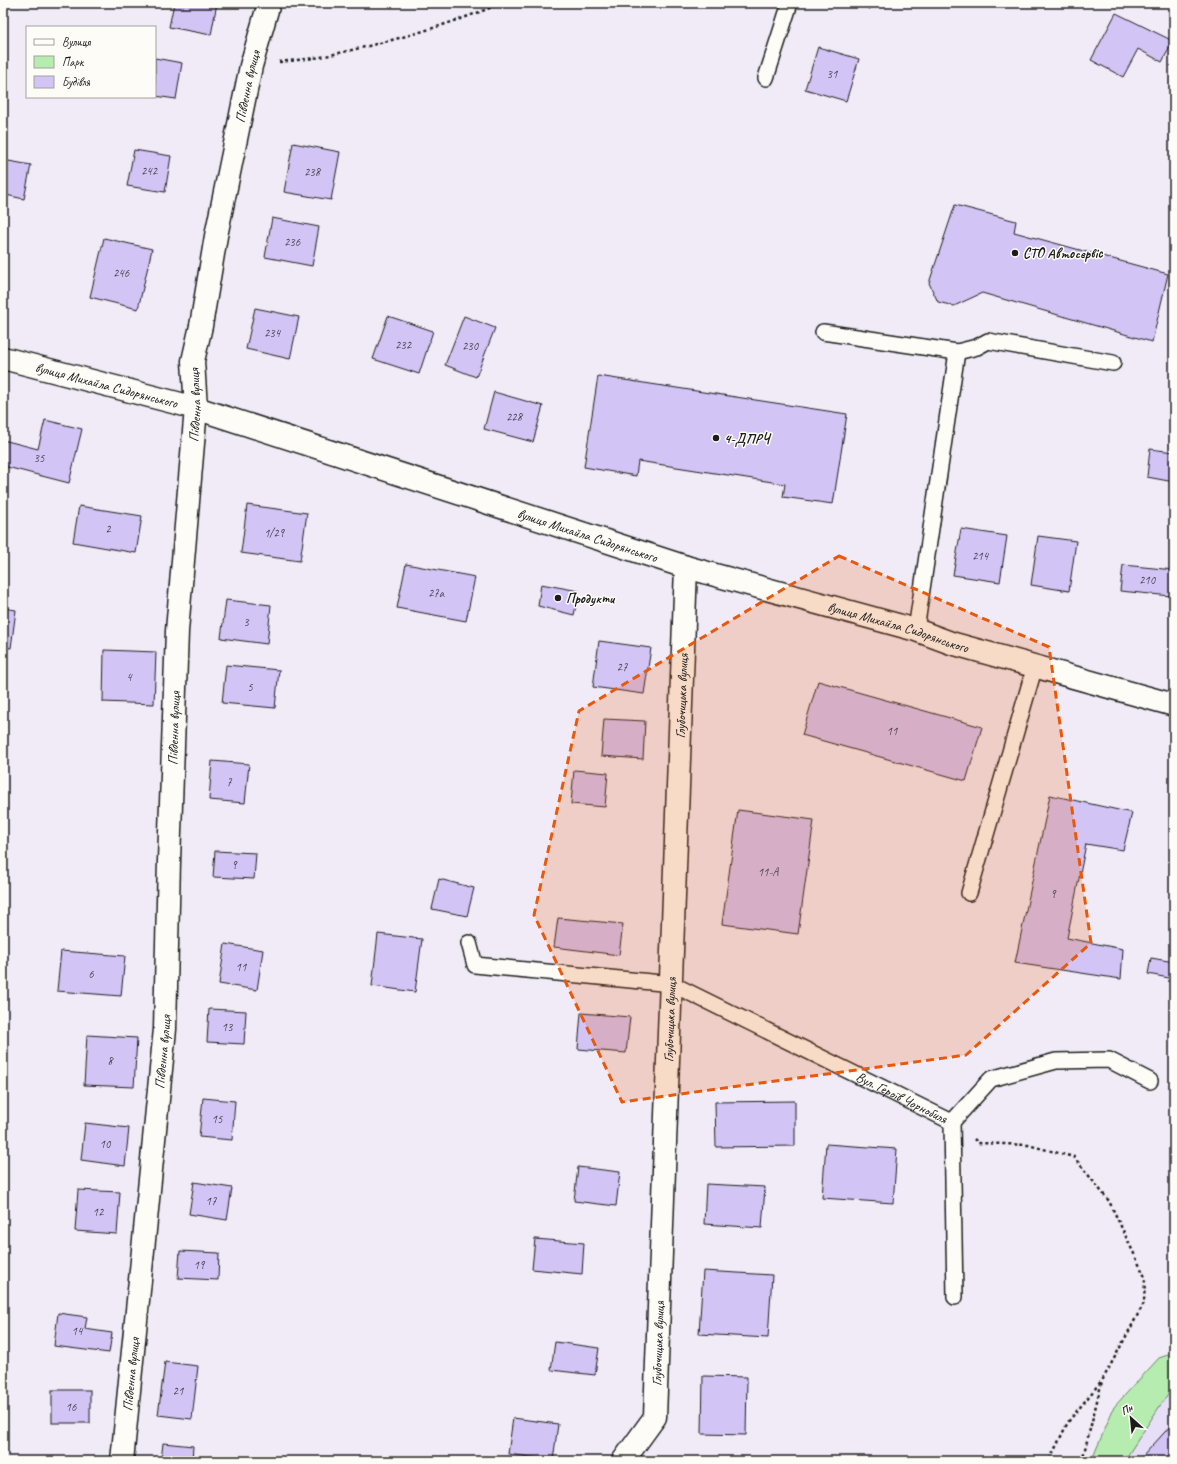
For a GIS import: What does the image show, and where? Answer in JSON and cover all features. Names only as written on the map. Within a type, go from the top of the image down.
[{"type":"street","name":"Південна вулиця","points":[[122,1461],[165,1029],[177,631],[196,408],[193,360],[201,326],[216,236],[251,66],[269,3]]},
{"type":"street","name":"вулиця Михайла Сидорянського","points":[[3,358],[196,408],[686,567],[916,630],[951,643],[1174,705]]},
{"type":"street","name":"Глубочицька вулиця","points":[[623,1461],[655,1417],[672,984],[686,567]]},
{"type":"lane","points":[[766,78],[790,3]]},
{"type":"lane","points":[[823,332],[957,352],[977,347],[988,341],[1113,364]]},
{"type":"lane","points":[[916,630],[957,352]]},
{"type":"lane","points":[[970,893],[1035,666]]},
{"type":"lane","points":[[469,943],[475,966],[672,984]]},
{"type":"lane","name":"Вул. Героїв Чорнобиля","points":[[672,984],[952,1122],[991,1079],[1056,1060],[1109,1060],[1150,1081]]},
{"type":"lane","points":[[952,1122],[955,1297]]},
{"type":"path","points":[[251,66],[329,55],[404,37],[467,18],[502,3]]},
{"type":"path","points":[[952,1122],[978,1143],[1028,1145],[1074,1157],[1110,1201],[1145,1277],[1144,1303],[1103,1379],[1068,1422],[1049,1461]]},
{"type":"path","points":[[1082,1461],[1103,1379]]},
{"type":"highlighted area","points":[[839,556],[1049,647],[1091,943],[966,1055],[622,1102],[534,915],[579,711]]},
{"type":"shaded area","points":[[1174,1374],[1174,1461],[1115,1461]]},
{"type":"green space","points":[[1171,1354],[1171,1389],[1124,1461],[1093,1461],[1093,1457],[1114,1407],[1159,1358]]},
{"type":"building","points":[[174,3],[217,3],[211,35],[169,27]]},
{"type":"building","points":[[854,3],[873,3],[870,9]]},
{"type":"building","points":[[1116,13],[1173,41],[1162,62],[1138,49],[1123,77],[1091,60]]},
{"type":"building","points":[[818,47],[859,59],[846,101],[805,89]]},
{"type":"building","points":[[156,58],[182,63],[176,99],[156,96]]},
{"type":"building","points":[[293,143],[340,152],[331,200],[284,192]]},
{"type":"building","points":[[134,150],[171,156],[165,192],[127,186]]},
{"type":"building","points":[[3,160],[31,165],[24,199],[6,195],[3,211]]},
{"type":"building","name":"СТО Автосервіс","points":[[955,205],[1016,221],[1014,232],[1168,274],[1152,342],[982,293],[954,306],[938,302],[929,283]]},
{"type":"building","points":[[272,218],[319,227],[312,266],[265,257]]},
{"type":"building","points":[[104,238],[152,249],[138,309],[90,297]]},
{"type":"building","points":[[255,308],[299,317],[290,359],[246,349]]},
{"type":"building","points":[[388,316],[433,331],[419,374],[373,359]]},
{"type":"building","points":[[464,316],[495,328],[476,377],[445,365]]},
{"type":"building","name":"4-ДПРЧ","points":[[598,376],[847,414],[833,504],[783,497],[785,484],[638,461],[636,476],[584,467]]},
{"type":"building","points":[[494,392],[543,406],[533,442],[484,429]]},
{"type":"building","points":[[45,420],[82,429],[69,483],[3,466],[3,440],[38,449]]},
{"type":"building","points":[[1150,449],[1174,452],[1174,482],[1147,477]]},
{"type":"building","points":[[247,505],[307,513],[300,561],[241,553]]},
{"type":"building","points":[[79,506],[142,516],[136,553],[73,542]]},
{"type":"building","points":[[961,529],[1007,536],[1000,582],[953,575]]},
{"type":"building","points":[[1038,536],[1076,541],[1069,591],[1031,585]]},
{"type":"building","points":[[406,564],[475,577],[466,621],[397,608]]},
{"type":"building","points":[[1123,565],[1174,570],[1171,596],[1120,591]]},
{"type":"building","name":"Продукти","points":[[541,584],[579,591],[574,615],[538,606]]},
{"type":"building","points":[[226,600],[271,605],[267,644],[221,638]]},
{"type":"building","points":[[3,608],[16,610],[11,648],[3,647]]},
{"type":"building","points":[[599,641],[651,648],[644,694],[593,687]]},
{"type":"building","points":[[104,650],[156,652],[154,704],[103,702]]},
{"type":"building","points":[[226,665],[279,670],[275,708],[222,703]]},
{"type":"building","points":[[818,681],[982,727],[966,781],[802,735]]},
{"type":"building","points":[[604,719],[645,721],[643,759],[601,756]]},
{"type":"building","points":[[3,736],[5,736],[3,762]]},
{"type":"building","points":[[212,761],[249,764],[245,803],[209,800]]},
{"type":"building","points":[[574,770],[608,773],[605,807],[571,804]]},
{"type":"building","points":[[1050,795],[1132,813],[1123,850],[1086,844],[1067,938],[1123,949],[1121,979],[1015,963]]},
{"type":"building","points":[[738,810],[814,820],[798,934],[722,924]]},
{"type":"building","points":[[215,851],[256,853],[254,879],[213,877]]},
{"type":"building","points":[[439,879],[474,888],[467,916],[432,909]]},
{"type":"building","points":[[558,918],[623,924],[619,955],[554,947]]},
{"type":"building","points":[[378,934],[422,939],[415,992],[372,986]]},
{"type":"building","points":[[225,944],[263,950],[257,990],[219,984]]},
{"type":"building","points":[[61,951],[125,956],[121,996],[57,991]]},
{"type":"building","points":[[1151,958],[1174,962],[1174,979],[1148,974]]},
{"type":"building","points":[[209,1009],[246,1011],[244,1044],[207,1042]]},
{"type":"building","points":[[581,1013],[630,1017],[626,1053],[578,1049]]},
{"type":"building","points":[[87,1035],[137,1038],[134,1087],[84,1085]]},
{"type":"building","points":[[203,1098],[235,1101],[232,1140],[199,1137]]},
{"type":"building","points":[[795,1101],[795,1146],[716,1147],[715,1102]]},
{"type":"building","points":[[85,1123],[129,1128],[125,1166],[81,1160]]},
{"type":"building","points":[[826,1144],[897,1149],[893,1203],[822,1198]]},
{"type":"building","points":[[578,1167],[620,1172],[616,1206],[574,1201]]},
{"type":"building","points":[[194,1182],[232,1188],[227,1220],[189,1214]]},
{"type":"building","points":[[706,1184],[765,1187],[762,1228],[704,1224]]},
{"type":"building","points":[[78,1190],[120,1192],[117,1234],[75,1231]]},
{"type":"building","points":[[535,1239],[584,1243],[582,1274],[532,1269]]},
{"type":"building","points":[[180,1251],[219,1253],[218,1280],[178,1278]]},
{"type":"building","points":[[703,1271],[772,1275],[768,1338],[699,1334]]},
{"type":"building","points":[[58,1313],[87,1317],[85,1329],[112,1333],[109,1353],[54,1346]]},
{"type":"building","points":[[555,1342],[599,1348],[595,1375],[551,1370]]},
{"type":"building","points":[[165,1362],[198,1366],[192,1419],[158,1415]]},
{"type":"building","points":[[703,1376],[747,1377],[746,1435],[702,1434]]},
{"type":"building","points":[[52,1390],[90,1390],[90,1423],[52,1423]]},
{"type":"building","points":[[513,1418],[558,1424],[553,1460],[508,1454]]},
{"type":"building","points":[[1174,1422],[1174,1461],[1145,1461],[1142,1457]]},
{"type":"building","points":[[163,1443],[193,1446],[192,1461],[161,1461]]},
{"type":"place","name":"СТО Автосервіс","points":[[1015,253]]},
{"type":"place","name":"4-ДПРЧ","points":[[716,438]]},
{"type":"place","name":"Продукти","points":[[558,598]]}]
